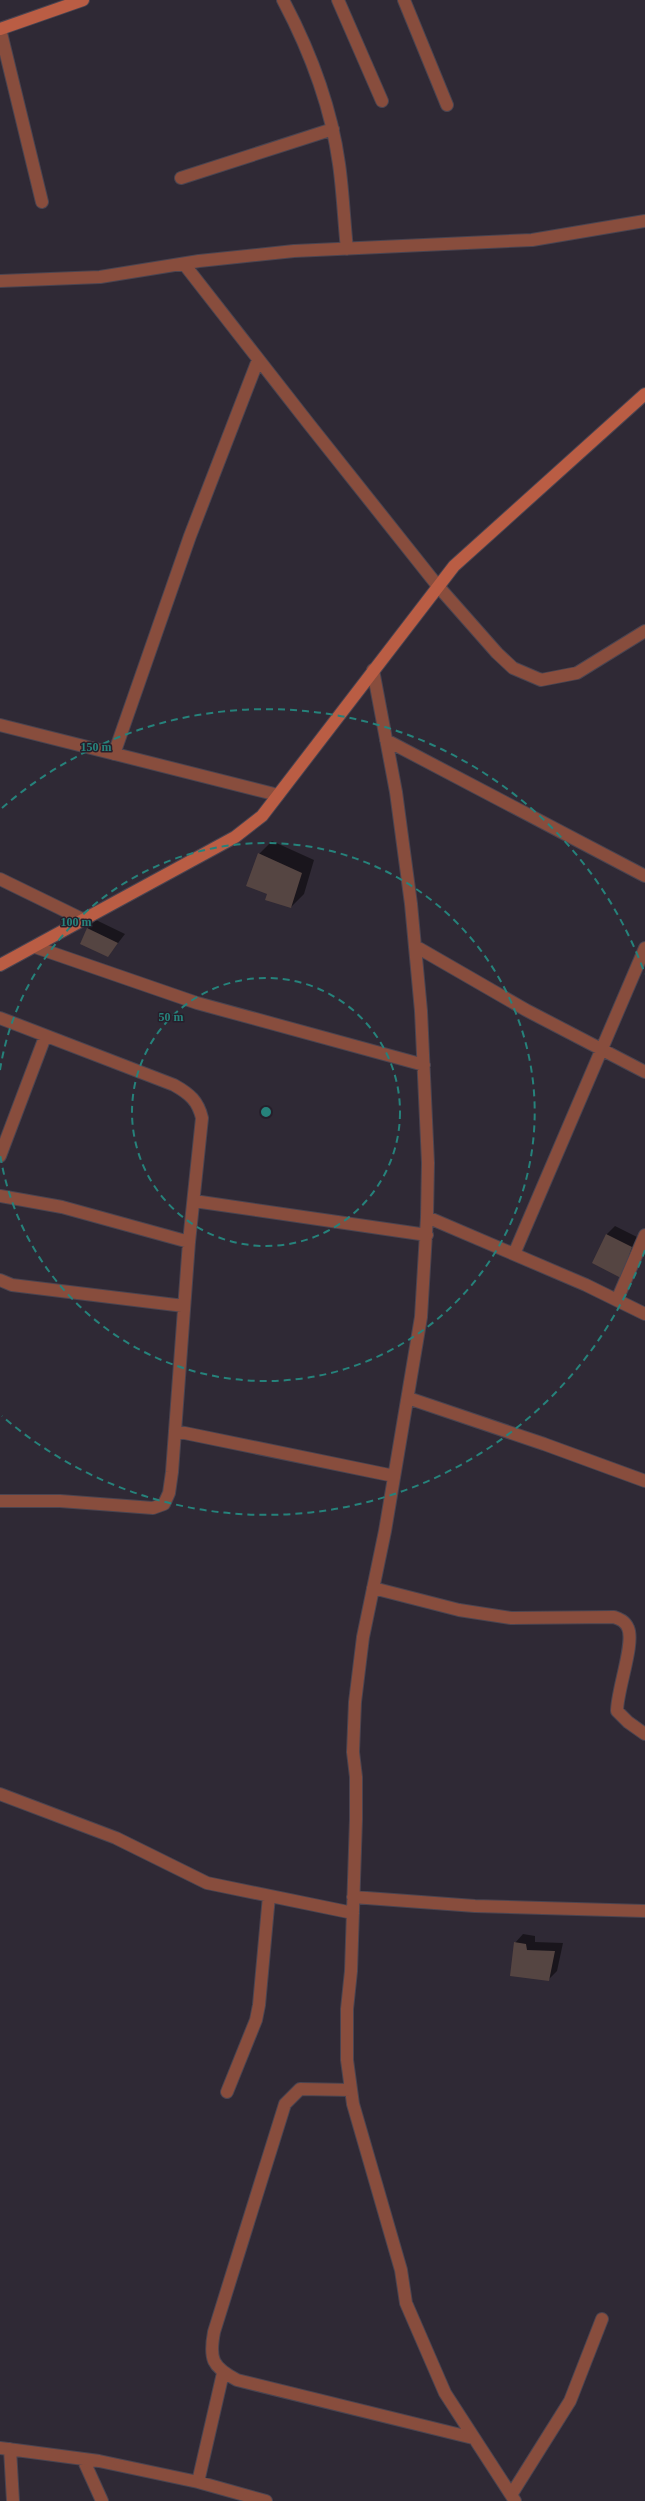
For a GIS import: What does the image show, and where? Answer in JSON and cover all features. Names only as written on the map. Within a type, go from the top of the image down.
[{"type":"street","points":[[42,202],[0,29],[82,0]]},
{"type":"street","points":[[283,0],[312,63],[333,129],[339,164],[347,249]]},
{"type":"street","points":[[338,0],[382,101]]},
{"type":"street","points":[[404,0],[447,105]]},
{"type":"street","points":[[181,178],[333,129]]},
{"type":"street","points":[[0,281],[100,277],[271,253],[532,240],[645,221]]},
{"type":"street","points":[[184,264],[258,360],[438,585],[497,653],[522,674],[541,680],[577,673],[645,631]]},
{"type":"street","points":[[114,754],[190,536],[258,360]]},
{"type":"street","points":[[0,965],[235,837],[262,816],[438,585],[474,546],[645,394]]},
{"type":"street","points":[[374,670],[396,792],[415,946],[424,1065],[428,1163],[427,1235],[421,1317],[394,1476],[363,1637],[354,1724],[356,1778],[353,1897],[346,2042],[351,2090],[367,2154],[401,2270],[406,2303],[445,2393],[513,2498],[570,2401],[602,2319]]},
{"type":"street","points":[[0,725],[278,795]]},
{"type":"street","points":[[386,740],[645,876]]},
{"type":"street","points":[[0,879],[84,920]]},
{"type":"street","points":[[415,946],[526,1010],[645,1072]]},
{"type":"street","points":[[35,947],[197,1003],[424,1065]]},
{"type":"street","points":[[514,1254],[645,948]]},
{"type":"street","points":[[0,1018],[45,1037],[174,1085],[190,1094],[200,1107],[202,1118],[189,1242],[170,1486],[164,1504],[153,1508],[60,1501],[0,1501]]},
{"type":"street","points":[[0,1156],[45,1037]]},
{"type":"street","points":[[0,1196],[62,1207],[189,1242]]},
{"type":"street","points":[[194,1201],[427,1235]]},
{"type":"street","points":[[427,1217],[514,1254],[645,1314]]},
{"type":"street","points":[[617,1300],[645,1235]]},
{"type":"street","points":[[0,1280],[12,1285],[184,1306]]},
{"type":"street","points":[[408,1398],[544,1444],[645,1481]]},
{"type":"street","points":[[175,1431],[394,1476]]},
{"type":"street","points":[[373,1588],[459,1610],[504,1617],[614,1617],[623,1620],[629,1628],[630,1641],[617,1698],[617,1711],[628,1722],[645,1734]]},
{"type":"street","points":[[0,1794],[116,1838],[187,1875],[207,1883],[352,1913]]},
{"type":"street","points":[[227,2092],[256,2020],[259,2005],[269,1896]]},
{"type":"street","points":[[353,1897],[474,1906],[645,1911]]},
{"type":"street","points":[[351,2090],[300,2089],[285,2104],[214,2332],[211,2349],[214,2362],[223,2373],[237,2380],[473,2438]]},
{"type":"street","points":[[198,2482],[223,2373]]},
{"type":"street","points":[[13,2501],[5,2449],[83,2459],[198,2482],[266,2501]]},
{"type":"street","points":[[83,2459],[102,2501]]},
{"type":"building","points":[[258,853],[302,873],[291,908],[265,900],[267,894],[246,886]]},
{"type":"building","points":[[87,928],[118,943],[108,957],[80,944]]},
{"type":"building","points":[[606,1234],[632,1247],[621,1278],[592,1263]]},
{"type":"building","points":[[514,1942],[526,1944],[527,1950],[555,1951],[549,1981],[510,1976]]}]
